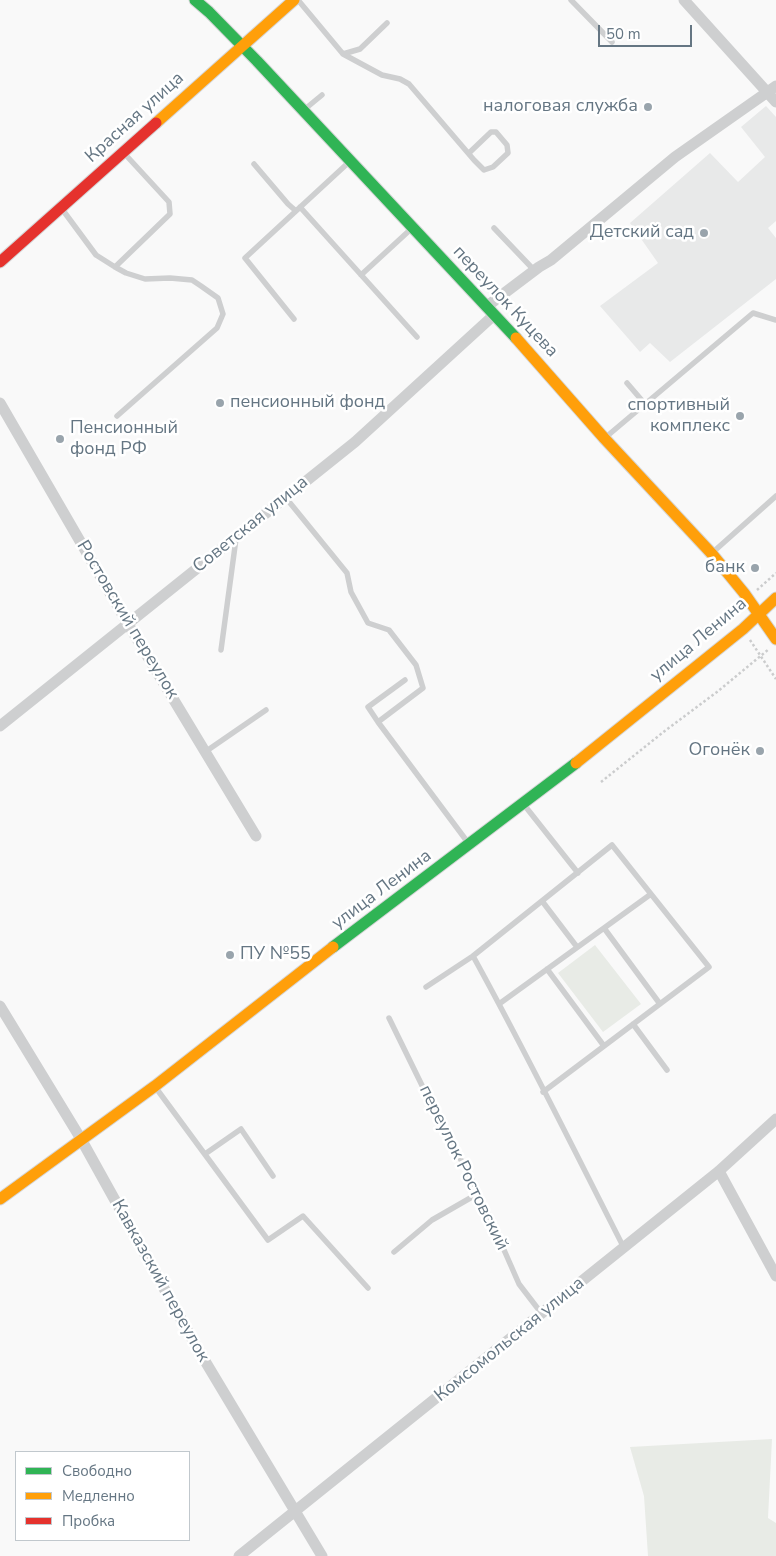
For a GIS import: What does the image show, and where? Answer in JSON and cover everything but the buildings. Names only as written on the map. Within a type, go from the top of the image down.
[{"type":"street","name":"переулок Куцева","points":[[195,0],[242,45],[529,352],[604,438],[712,554],[759,613],[773,643]]},
{"type":"street","name":"Красная улица","points":[[0,262],[242,45],[296,0]]},
{"type":"street","points":[[684,0],[772,90],[776,102]]},
{"type":"street","name":"Советская улица","points":[[0,726],[355,442],[534,270],[551,260],[675,157],[772,90]]},
{"type":"street","name":"Ростовский переулок","points":[[0,403],[128,624],[256,836]]},
{"type":"street","name":"улица Ленина","points":[[0,1199],[155,1086],[316,960],[524,804],[621,728],[742,629],[776,598]]},
{"type":"street","name":"Кавказский переулок","points":[[0,1006],[80,1139],[196,1346],[322,1556]]},
{"type":"street","name":"Комсомольская улица","points":[[239,1556],[719,1171],[776,1119]]},
{"type":"street","points":[[719,1171],[776,1276]]},
{"type":"lane","points":[[296,0],[343,54],[382,75],[400,79],[409,84],[469,154],[484,170],[493,167],[508,153],[507,145],[496,132],[491,132],[469,154]]},
{"type":"lane","points":[[571,0],[612,42]]},
{"type":"lane","points":[[343,54],[360,49],[387,23]]},
{"type":"lane","points":[[303,111],[322,95]]},
{"type":"lane","points":[[115,267],[170,214],[169,202],[123,152]]},
{"type":"lane","points":[[294,319],[245,258],[350,161]]},
{"type":"lane","points":[[254,164],[288,204],[298,209],[417,337]]},
{"type":"lane","points":[[61,208],[96,255],[126,273],[145,279],[170,278],[192,280],[218,298],[223,314],[217,328],[117,416]]},
{"type":"lane","points":[[361,275],[412,228]]},
{"type":"lane","points":[[494,228],[534,270]]},
{"type":"lane","points":[[604,438],[753,313],[776,320]]},
{"type":"lane","points":[[627,383],[645,404]]},
{"type":"lane","points":[[712,554],[776,496]]},
{"type":"lane","points":[[286,497],[347,573],[352,592],[368,623],[389,630],[416,665],[423,688],[378,722]]},
{"type":"lane","points":[[221,650],[236,537]]},
{"type":"lane","points":[[405,680],[368,707],[470,845]]},
{"type":"lane","points":[[205,752],[266,710]]},
{"type":"lane","points":[[524,804],[578,873]]},
{"type":"lane","points":[[426,987],[473,956],[612,846],[709,967],[544,1092]]},
{"type":"lane","points":[[499,1004],[651,894]]},
{"type":"lane","points":[[542,901],[577,947]]},
{"type":"lane","points":[[604,928],[660,1004]]},
{"type":"lane","points":[[473,956],[624,1248]]},
{"type":"lane","points":[[547,969],[604,1046]]},
{"type":"lane","name":"переулок Ростовский","points":[[389,1018],[437,1116],[479,1193],[519,1284],[542,1314]]},
{"type":"lane","points":[[633,1024],[667,1070]]},
{"type":"lane","points":[[155,1086],[268,1240],[303,1216],[368,1288]]},
{"type":"lane","points":[[205,1154],[241,1129],[273,1176]]},
{"type":"lane","points":[[394,1252],[432,1220],[479,1193]]},
{"type":"path","points":[[718,629],[776,572]]},
{"type":"path","points":[[732,617],[776,679]]},
{"type":"path","points":[[601,782],[717,692],[773,643]]},
{"type":"shaded area","name":"Детский сад","points":[[766,106],[776,117],[776,221],[768,228],[776,238],[776,279],[670,362],[650,343],[640,352],[600,306],[658,263],[630,223],[710,153],[738,182],[765,157],[741,127]]},
{"type":"shaded area","points":[[595,945],[641,1004],[603,1032],[558,973]]},
{"type":"shaded area","points":[[772,1439],[768,1518],[776,1523],[776,1556],[648,1556],[644,1496],[630,1447]]},
{"type":"traffic: fast","points":[[195,0],[257,61],[516,338]]},
{"type":"traffic: fast","points":[[333,947],[576,763]]},
{"type":"traffic: slow","points":[[156,123],[294,0]]},
{"type":"traffic: slow","points":[[516,338],[604,438],[712,554],[744,593],[776,639]]},
{"type":"traffic: slow","points":[[576,763],[743,629],[776,598]]},
{"type":"traffic: slow","points":[[0,1199],[155,1086],[333,947]]},
{"type":"traffic: jam","points":[[0,262],[156,123]]},
{"type":"place","name":"налоговая служба","points":[[648,107]]},
{"type":"place","name":"Детский сад","points":[[704,233]]},
{"type":"place","name":"пенсионный фонд","points":[[220,403]]},
{"type":"place","name":"спортивный комплекс","points":[[740,416]]},
{"type":"place","name":"Пенсионный фонд РФ","points":[[60,439]]},
{"type":"place","name":"банк","points":[[755,568]]},
{"type":"place","name":"Огонёк","points":[[760,751]]},
{"type":"place","name":"ПУ №55","points":[[230,955]]}]
